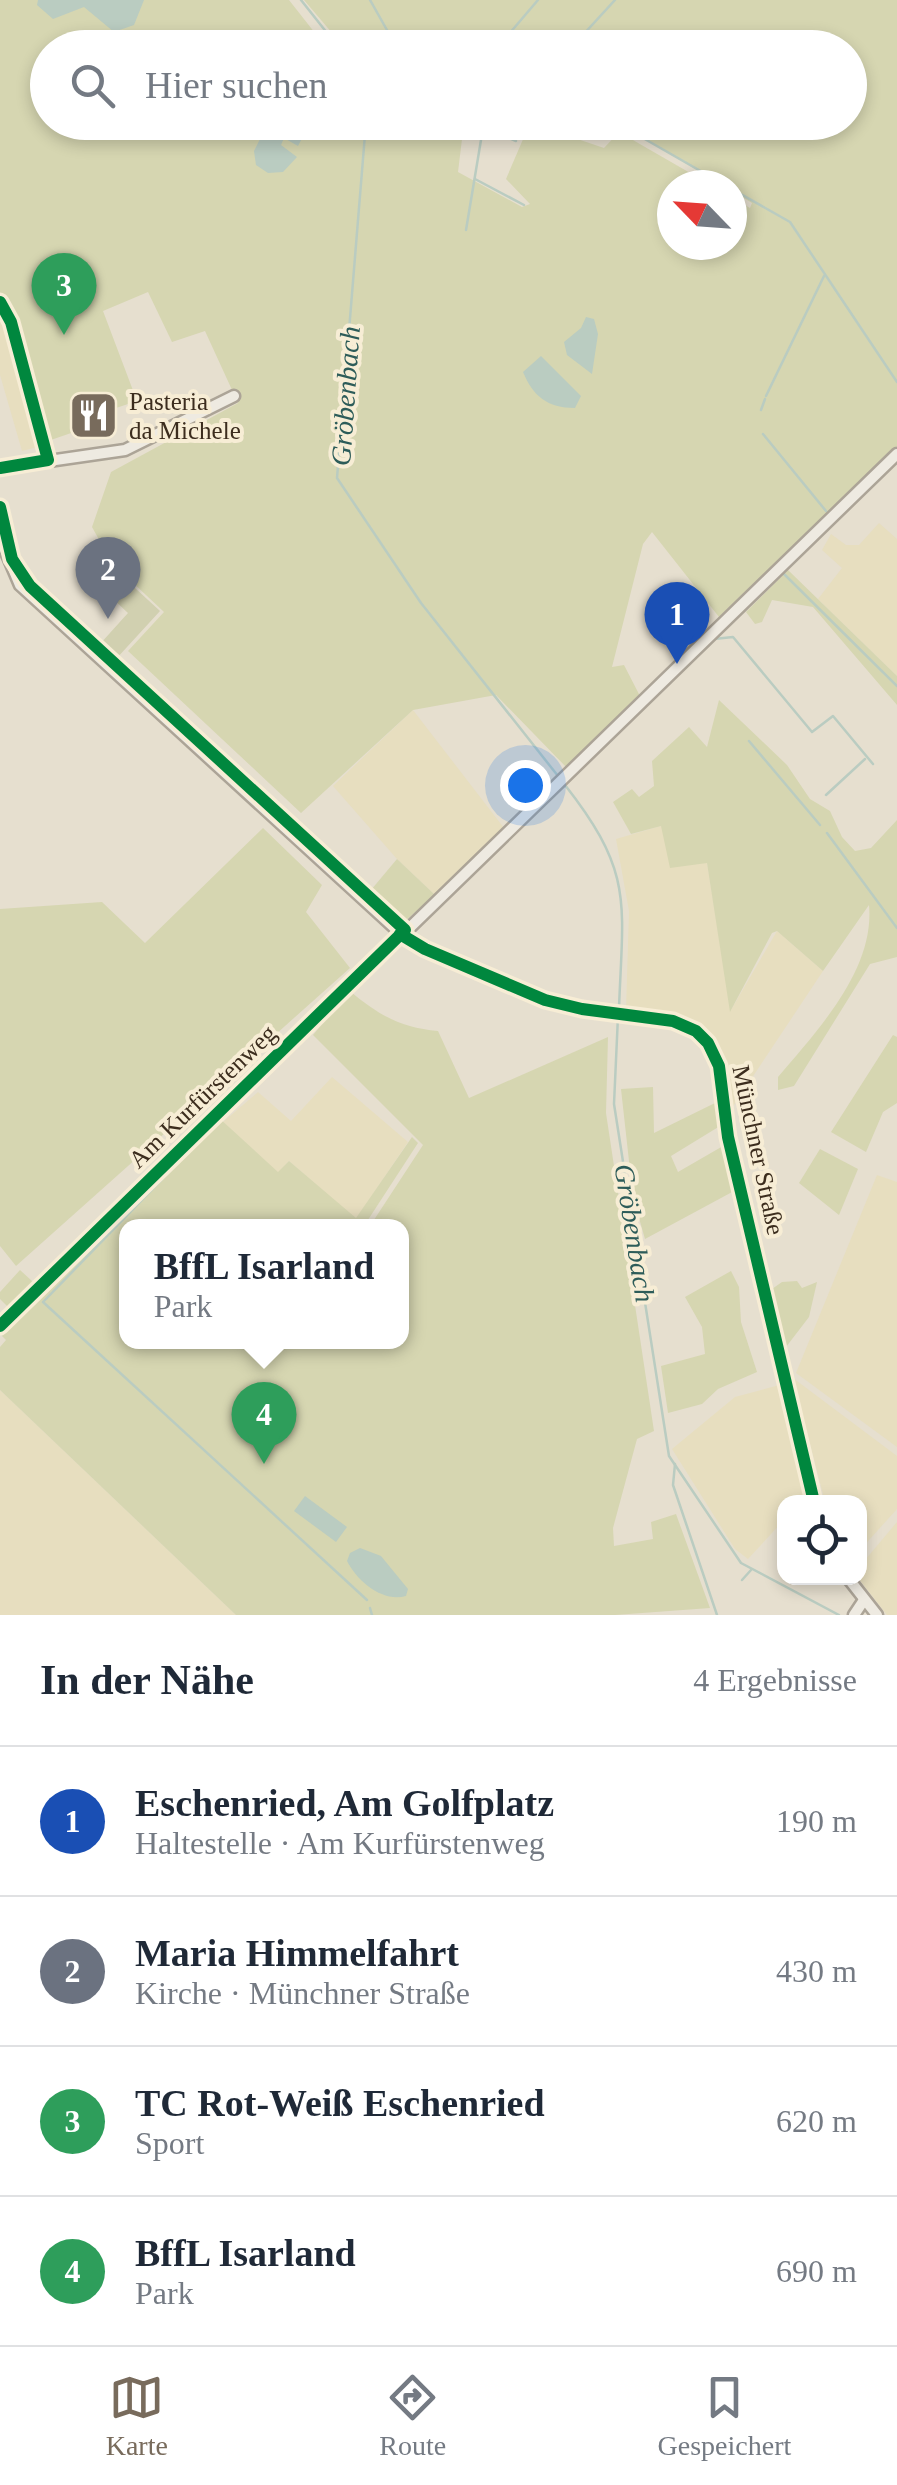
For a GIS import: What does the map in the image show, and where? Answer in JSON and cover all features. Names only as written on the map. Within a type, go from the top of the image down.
[{"type":"street","points":[[0,468],[125,450],[234,396]]},
{"type":"street","name":"Am Kurfürstenweg","points":[[0,1326],[897,454]]},
{"type":"street","name":"Münchner Straße","points":[[0,538],[20,584],[424,949],[545,1000],[685,1025],[714,1054],[734,1162],[812,1495]]},
{"type":"street","points":[[853,1585],[876,1615]]},
{"type":"street","points":[[854,1614],[864,1600]]},
{"type":"shaded area","points":[[38,0],[144,0],[134,25],[120,30],[112,30],[84,7],[53,19],[37,5]]},
{"type":"shaded area","points":[[260,140],[283,140],[281,145],[297,157],[283,172],[268,173],[256,165],[254,151]]},
{"type":"shaded area","points":[[0,306],[9,323],[42,446],[22,451],[0,375]]},
{"type":"shaded area","points":[[586,317],[594,319],[598,334],[592,374],[567,355],[564,342],[581,328]]},
{"type":"shaded area","points":[[541,356],[581,396],[575,408],[549,403],[531,388],[523,372]]},
{"type":"shaded area","points":[[879,523],[897,539],[897,676],[818,599],[842,568],[822,550],[831,534],[846,545],[859,545]]},
{"type":"shaded area","points":[[413,710],[504,828],[435,895],[397,859],[333,786]]},
{"type":"shaded area","points":[[661,826],[707,863],[731,1010],[777,931],[823,971],[730,1111],[716,1043],[680,1017],[626,1010],[629,911],[616,839]]},
{"type":"shaded area","points":[[332,1077],[408,1142],[356,1219],[289,1161],[278,1173],[223,1122],[258,1092],[291,1121]]},
{"type":"shaded area","points":[[877,1175],[897,1182],[897,1447],[796,1373]]},
{"type":"shaded area","points":[[793,1378],[897,1456],[897,1509],[867,1542],[867,1495],[823,1495]]},
{"type":"shaded area","points":[[783,1384],[807,1495],[777,1495],[777,1528],[748,1559],[735,1549],[672,1449],[735,1397]]},
{"type":"shaded area","points":[[0,1390],[236,1615],[0,1615]]},
{"type":"shaded area","points":[[305,1496],[347,1527],[336,1542],[294,1511]]},
{"type":"shaded area","points":[[897,1522],[897,1615],[887,1615],[863,1585],[867,1585],[867,1558]]},
{"type":"shaded area","points":[[360,1548],[381,1556],[408,1589],[406,1596],[380,1593],[357,1576],[347,1561],[350,1553]]},
{"type":"green space","points":[[0,0],[289,0],[313,30],[30,30],[30,140],[462,140],[458,172],[522,207],[530,204],[506,179],[523,140],[580,140],[604,148],[612,140],[633,140],[685,170],[657,170],[657,260],[747,260],[747,206],[750,208],[752,203],[747,200],[747,170],[697,170],[647,140],[867,140],[867,30],[330,30],[304,0],[897,0],[897,446],[719,617],[652,532],[643,544],[612,667],[624,665],[641,698],[567,768],[496,695],[413,710],[301,813],[128,651],[164,612],[112,563],[92,527],[111,472],[238,403],[205,331],[172,342],[148,292],[103,311],[137,401],[104,412],[106,421],[45,442],[13,322],[0,298]]},
{"type":"green space","points":[[110,565],[160,611],[116,659],[100,644],[128,613],[95,582]]},
{"type":"green space","points":[[788,570],[897,676],[897,705],[813,607],[772,600],[762,622],[755,624],[746,612]]},
{"type":"green space","points":[[719,700],[787,765],[810,799],[830,811],[842,837],[855,851],[871,848],[897,820],[897,957],[870,964],[794,1086],[778,1090],[778,1077],[826,1019],[853,975],[863,952],[869,905],[823,971],[777,931],[772,933],[730,1012],[707,863],[670,868],[661,826],[631,834],[613,802],[632,789],[639,797],[654,786],[652,761],[689,727],[707,747]]},
{"type":"green space","points":[[263,828],[322,885],[306,912],[350,968],[16,1266],[0,1246],[0,909],[102,902],[145,943]]},
{"type":"green space","points":[[397,859],[435,895],[405,921],[371,890]]},
{"type":"green space","points":[[350,991],[391,1019],[438,1031],[469,1098],[608,1037],[606,1113],[654,1431],[637,1439],[613,1528],[614,1546],[653,1539],[651,1522],[676,1514],[710,1608],[615,1615],[236,1615],[0,1390],[0,1347],[6,1340],[2,1336],[19,1318],[0,1299],[0,1292],[20,1270],[44,1292],[218,1117],[278,1172],[289,1161],[356,1218],[412,1137],[418,1143],[369,1219],[119,1219],[119,1349],[274,1349],[260,1364],[264,1367],[281,1349],[409,1349],[409,1219],[375,1219],[423,1145],[313,1035]]},
{"type":"green space","points":[[893,1035],[897,1037],[897,1103],[883,1112],[866,1152],[831,1132]]},
{"type":"green space","points":[[653,1087],[654,1133],[717,1102],[720,1126],[671,1156],[678,1172],[723,1146],[734,1191],[645,1239],[633,1197],[621,1089]]},
{"type":"green space","points":[[820,1149],[858,1169],[839,1215],[799,1183]]},
{"type":"green space","points":[[731,1271],[739,1287],[741,1322],[757,1372],[718,1389],[702,1404],[668,1413],[661,1366],[705,1354],[702,1327],[685,1297]]},
{"type":"green space","points":[[797,1281],[802,1288],[817,1282],[809,1317],[786,1347],[772,1289],[782,1282]]},
{"type":"waterway","name":"Gröbenbach","points":[[301,0],[325,30]]},
{"type":"waterway","points":[[370,0],[387,30]]},
{"type":"waterway","points":[[512,30],[538,0]]},
{"type":"waterway","points":[[588,30],[615,0]]},
{"type":"waterway","name":"Gröbenbach","points":[[365,140],[337,478],[421,603],[558,776]]},
{"type":"waterway","points":[[466,230],[481,140]]},
{"type":"waterway","points":[[646,140],[699,170]]},
{"type":"waterway","points":[[475,179],[524,205]]},
{"type":"waterway","points":[[747,198],[790,222],[897,382]]},
{"type":"waterway","points":[[766,396],[824,276]]},
{"type":"waterway","points":[[761,410],[765,399]]},
{"type":"waterway","points":[[763,434],[826,511]]},
{"type":"waterway","points":[[782,572],[897,686]]},
{"type":"waterway","points":[[714,639],[733,637],[812,732],[833,716],[873,764]]},
{"type":"waterway","points":[[517,830],[651,700]]},
{"type":"waterway","points":[[749,741],[820,825]]},
{"type":"waterway","points":[[826,795],[865,759]]},
{"type":"waterway","name":"Gröbenbach","points":[[565,785],[603,842],[619,890],[619,1008]]},
{"type":"waterway","points":[[827,833],[897,928]]},
{"type":"waterway","name":"Gröbenbach","points":[[618,1016],[614,1104],[669,1456],[741,1563],[839,1615]]},
{"type":"waterway","points":[[180,1161],[221,1118]]},
{"type":"waterway","points":[[124,1219],[173,1168]]},
{"type":"waterway","points":[[119,1224],[43,1302],[367,1600]]},
{"type":"waterway","points":[[675,1464],[673,1485],[717,1615]]},
{"type":"waterway","points":[[742,1580],[751,1570]]},
{"type":"waterway","points":[[370,1608],[372,1615]]},
{"type":"cycle path","points":[[0,302],[11,322],[48,460],[0,468]]},
{"type":"cycle path","points":[[0,507],[12,559],[30,586],[405,930],[0,1326]]},
{"type":"cycle path","points":[[400,934],[425,949],[545,1000],[673,1021],[696,1031],[708,1043],[719,1066],[728,1137],[812,1495]]},
{"type":"place","name":"TC Rot-Weiß Eschenried","points":[[64,335]]},
{"type":"place","name":"Pasteria da Michele","points":[[94,415]]},
{"type":"place","name":"Maria Himmelfahrt","points":[[108,619]]},
{"type":"place","name":"Eschenried, Am Golfplatz","points":[[677,664]]},
{"type":"place","name":"BffL Isarland","points":[[264,1464]]}]
